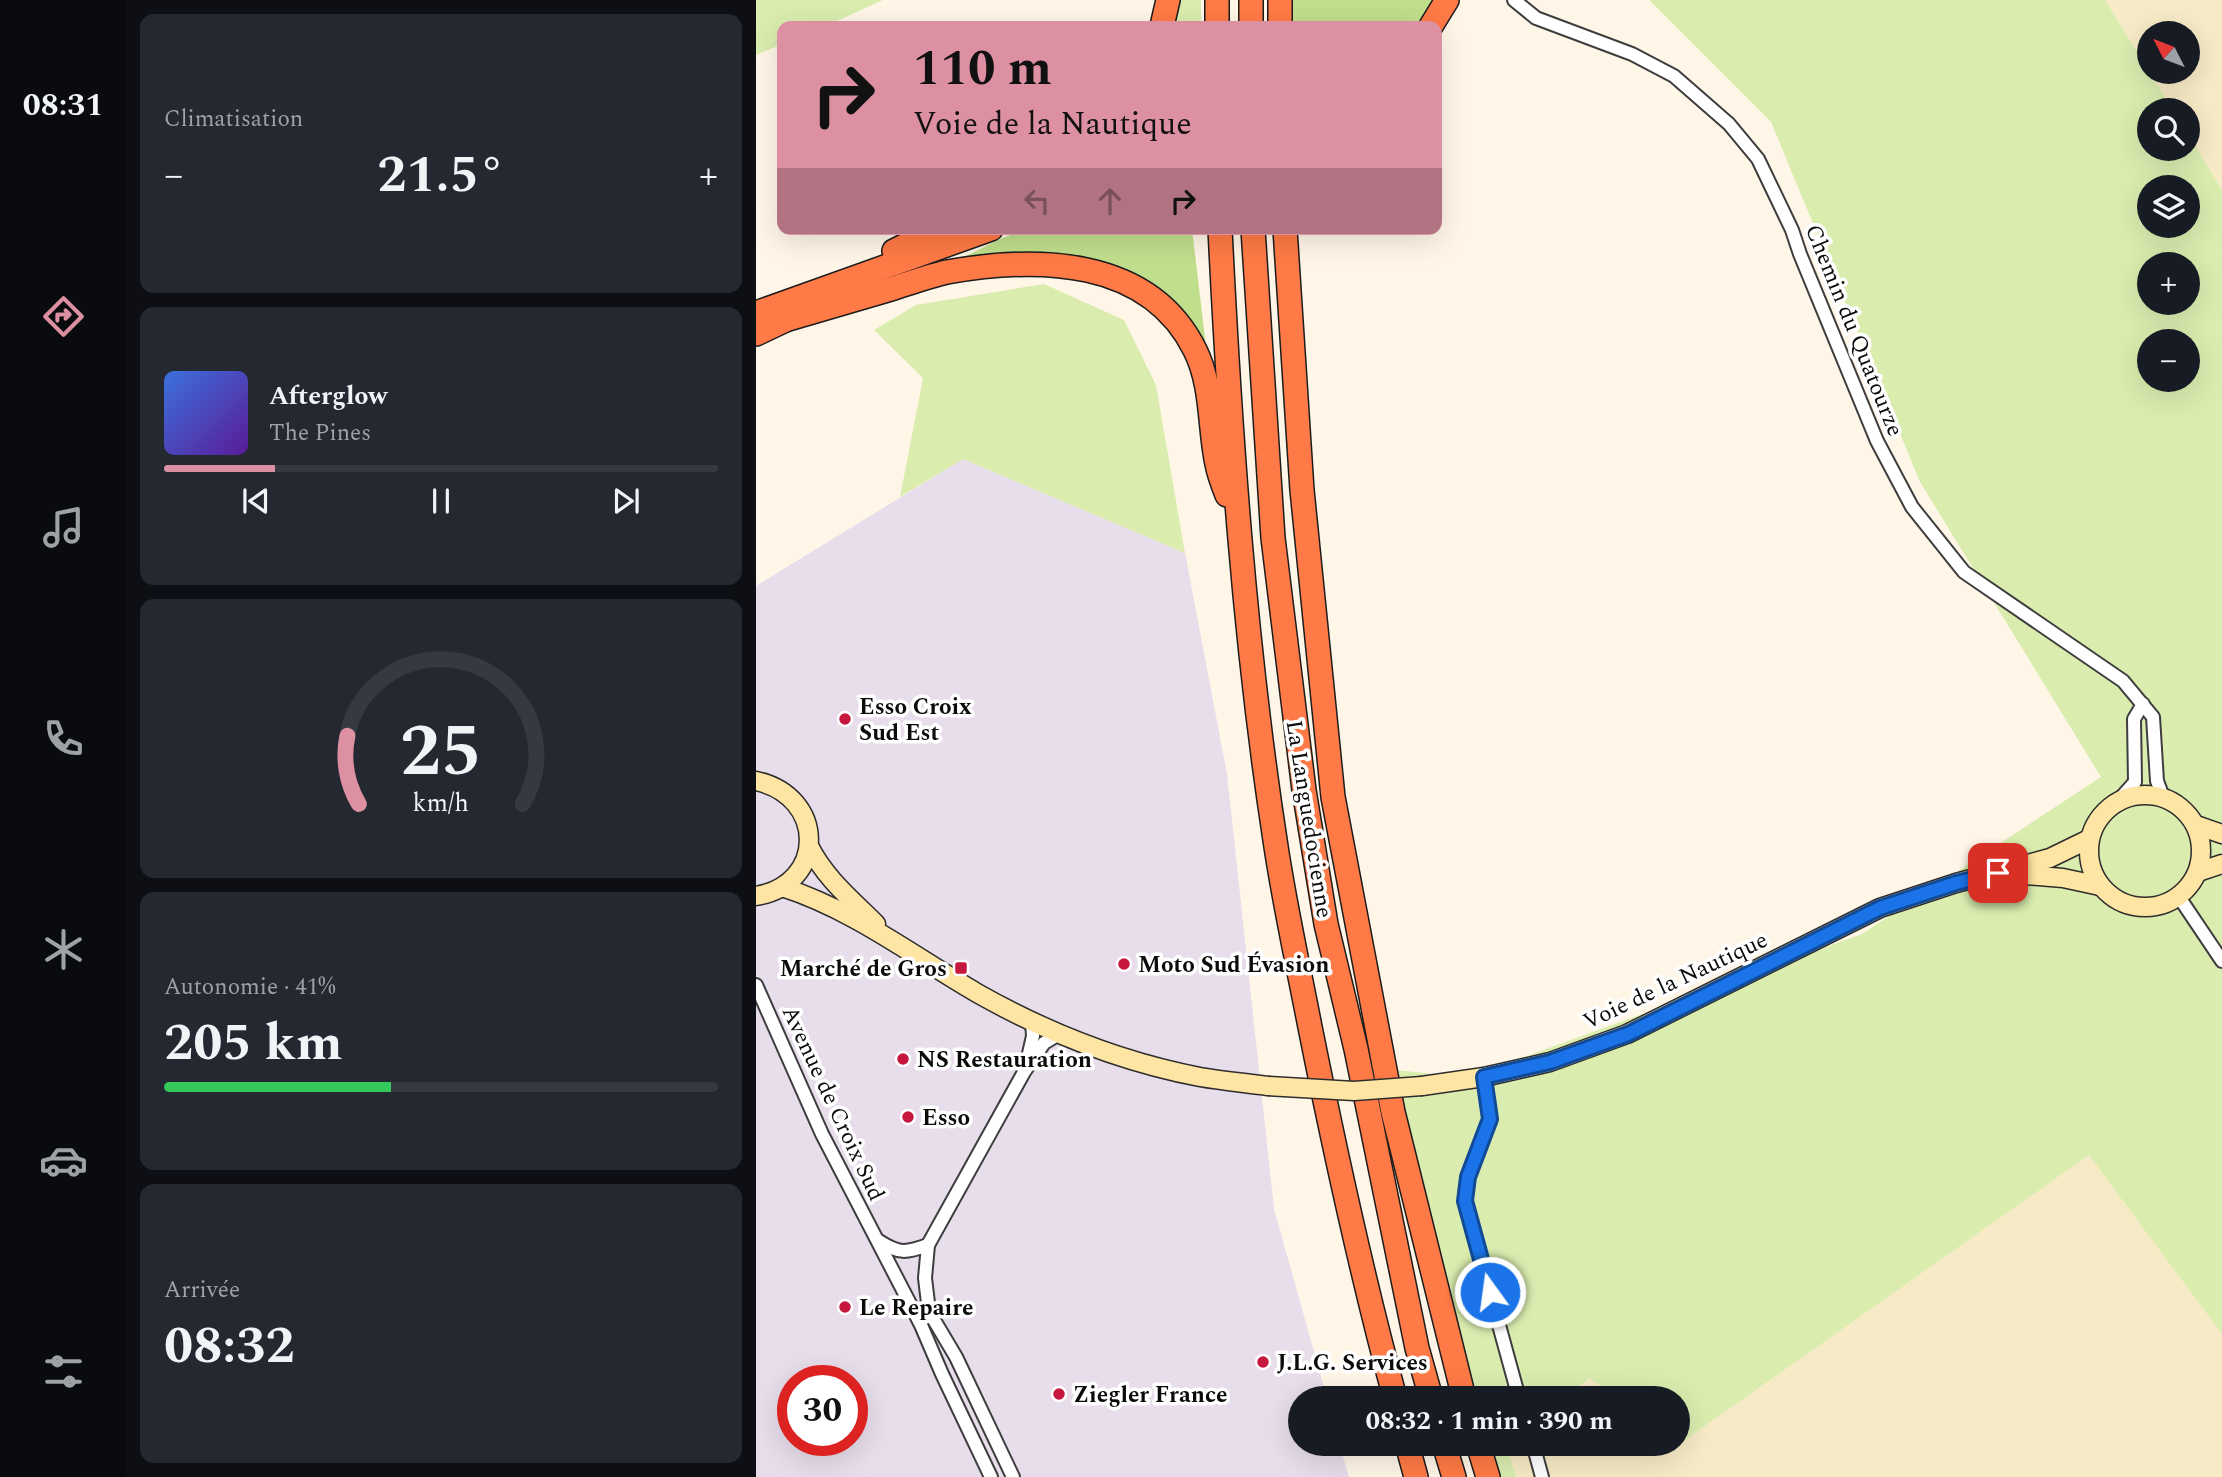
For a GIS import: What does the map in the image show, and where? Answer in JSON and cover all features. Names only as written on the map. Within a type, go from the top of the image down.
[{"type":"highway","points":[[1163,21],[1168,0]]},
{"type":"highway","points":[[1217,0],[1217,21]]},
{"type":"highway","points":[[1251,0],[1251,21]]},
{"type":"highway","points":[[1280,0],[1280,21]]},
{"type":"highway","points":[[1434,21],[1447,0]]},
{"type":"highway","points":[[756,334],[772,313],[936,240],[961,235]]},
{"type":"highway","name":"La Languedocienne","points":[[1220,235],[1228,409],[1261,736],[1277,854],[1335,1152],[1392,1386]]},
{"type":"highway","name":"La Languedocienne","points":[[1253,235],[1273,538],[1304,790],[1326,924],[1356,1049],[1417,1348],[1428,1386]]},
{"type":"highway","points":[[1285,235],[1302,491],[1333,797],[1393,1112],[1461,1386]]},
{"type":"highway","points":[[772,313],[946,272],[1012,265],[1075,266],[1114,276],[1149,294],[1174,318],[1195,350],[1205,377],[1217,466],[1239,529]]},
{"type":"highway","points":[[1410,1456],[1416,1477]]},
{"type":"highway","points":[[1448,1456],[1453,1474]]},
{"type":"highway","points":[[1482,1456],[1488,1477]]},
{"type":"street","name":"Chemin du Quatourze","points":[[1514,0],[1536,18],[1632,54],[1674,76],[1729,124],[1758,159],[1793,230],[1800,254],[1877,441],[1912,507],[1964,572],[2123,681],[2143,704],[2153,717],[2157,781],[2163,797]]},
{"type":"street","points":[[2143,704],[2134,719],[2135,782],[2100,815],[2089,839],[2089,864],[2099,886],[2124,904],[2143,908],[2164,905],[2179,897],[2198,873],[2202,854],[2196,825]]},
{"type":"street","points":[[756,781],[780,788],[798,803],[807,823],[809,846],[804,863],[796,876],[782,887],[756,896]]},
{"type":"street","points":[[2118,800],[2138,794],[2163,797],[2181,808],[2196,825],[2222,834]]},
{"type":"street","name":"Voie de la Nautique","points":[[782,887],[821,900],[891,938],[977,993],[1059,1034],[1143,1063],[1200,1076],[1268,1086],[1354,1091],[1422,1086],[1484,1077],[1550,1062],[1628,1034],[1880,908],[1956,883],[2050,858],[2089,839]]},
{"type":"street","name":"Voie de la Nautique","points":[[809,846],[832,882],[891,938]]},
{"type":"street","points":[[2198,873],[2222,864]]},
{"type":"street","name":"Voie de la Nautique","points":[[1998,873],[2063,878],[2099,886]]},
{"type":"street","points":[[2179,897],[2222,961]]},
{"type":"street","name":"Avenue de Croix Sud","points":[[756,985],[822,1134],[921,1325],[991,1477]]},
{"type":"street","points":[[1024,1072],[1033,1036],[1032,1022]]},
{"type":"street","points":[[1013,1477],[956,1357],[934,1320],[928,1303],[925,1278],[928,1245],[1024,1072],[1044,1043],[1059,1034]]},
{"type":"street","points":[[1484,1077],[1490,1119],[1468,1177],[1465,1201],[1517,1386]]},
{"type":"street","points":[[876,1238],[893,1250],[911,1251],[928,1245]]},
{"type":"street","points":[[1536,1456],[1542,1477]]},
{"type":"shaded area","points":[[2105,0],[2222,0],[2222,190],[2200,154],[2200,98],[2165,98],[2157,84],[2200,84],[2200,21],[2137,21],[2137,52]]},
{"type":"shaded area","points":[[963,459],[1185,553],[1227,774],[1274,1209],[1324,1386],[1288,1386],[1288,1456],[1343,1456],[1349,1477],[756,1477],[756,586]]},
{"type":"shaded area","points":[[2090,1154],[2222,1334],[2222,1477],[1516,1477],[1510,1456],[1690,1456],[1690,1437]]},
{"type":"shaded area","points":[[1589,1378],[1600,1386],[1580,1386]]},
{"type":"green space","points":[[756,0],[883,0],[837,21],[777,21],[777,46],[756,55]]},
{"type":"green space","points":[[1175,0],[1201,0],[1201,21],[1169,21]]},
{"type":"green space","points":[[1288,0],[1433,0],[1420,21],[1289,21]]},
{"type":"green space","points":[[1649,0],[2105,0],[2137,52],[2137,84],[2157,84],[2166,98],[2137,98],[2137,161],[2200,161],[2200,154],[2222,190],[2222,1334],[2089,1155],[1690,1437],[1690,1386],[1600,1386],[1589,1378],[1580,1386],[1451,1386],[1376,1068],[1434,1074],[1494,1068],[1862,934],[2101,777],[1920,482],[1771,122]]},
{"type":"green space","points":[[1011,235],[1193,235],[1208,363],[1152,290],[952,263]]},
{"type":"green space","points":[[1044,284],[1124,320],[1156,385],[1185,553],[963,459],[900,497],[923,378],[874,330],[916,305]]},
{"type":"green space","points":[[1470,1456],[1510,1456],[1516,1477],[1476,1477]]},
{"type":"place","name":"Esso Croix Sud Est","points":[[845,719]]},
{"type":"place","name":"Moto Sud Évasion","points":[[1124,964]]},
{"type":"place","name":"Marché de Gros","points":[[961,968]]},
{"type":"place","name":"NS Restauration","points":[[903,1059]]},
{"type":"place","name":"Esso","points":[[908,1117]]},
{"type":"place","name":"Le Repaire","points":[[845,1307]]},
{"type":"place","name":"J.L.G. Services","points":[[1263,1362]]},
{"type":"place","name":"Ziegler France","points":[[1059,1394]]},
{"type":"route","points":[[1490,1292],[1465,1201],[1468,1177],[1490,1119],[1484,1077],[1550,1062],[1628,1034],[1880,908],[1956,883],[1998,873]]}]
